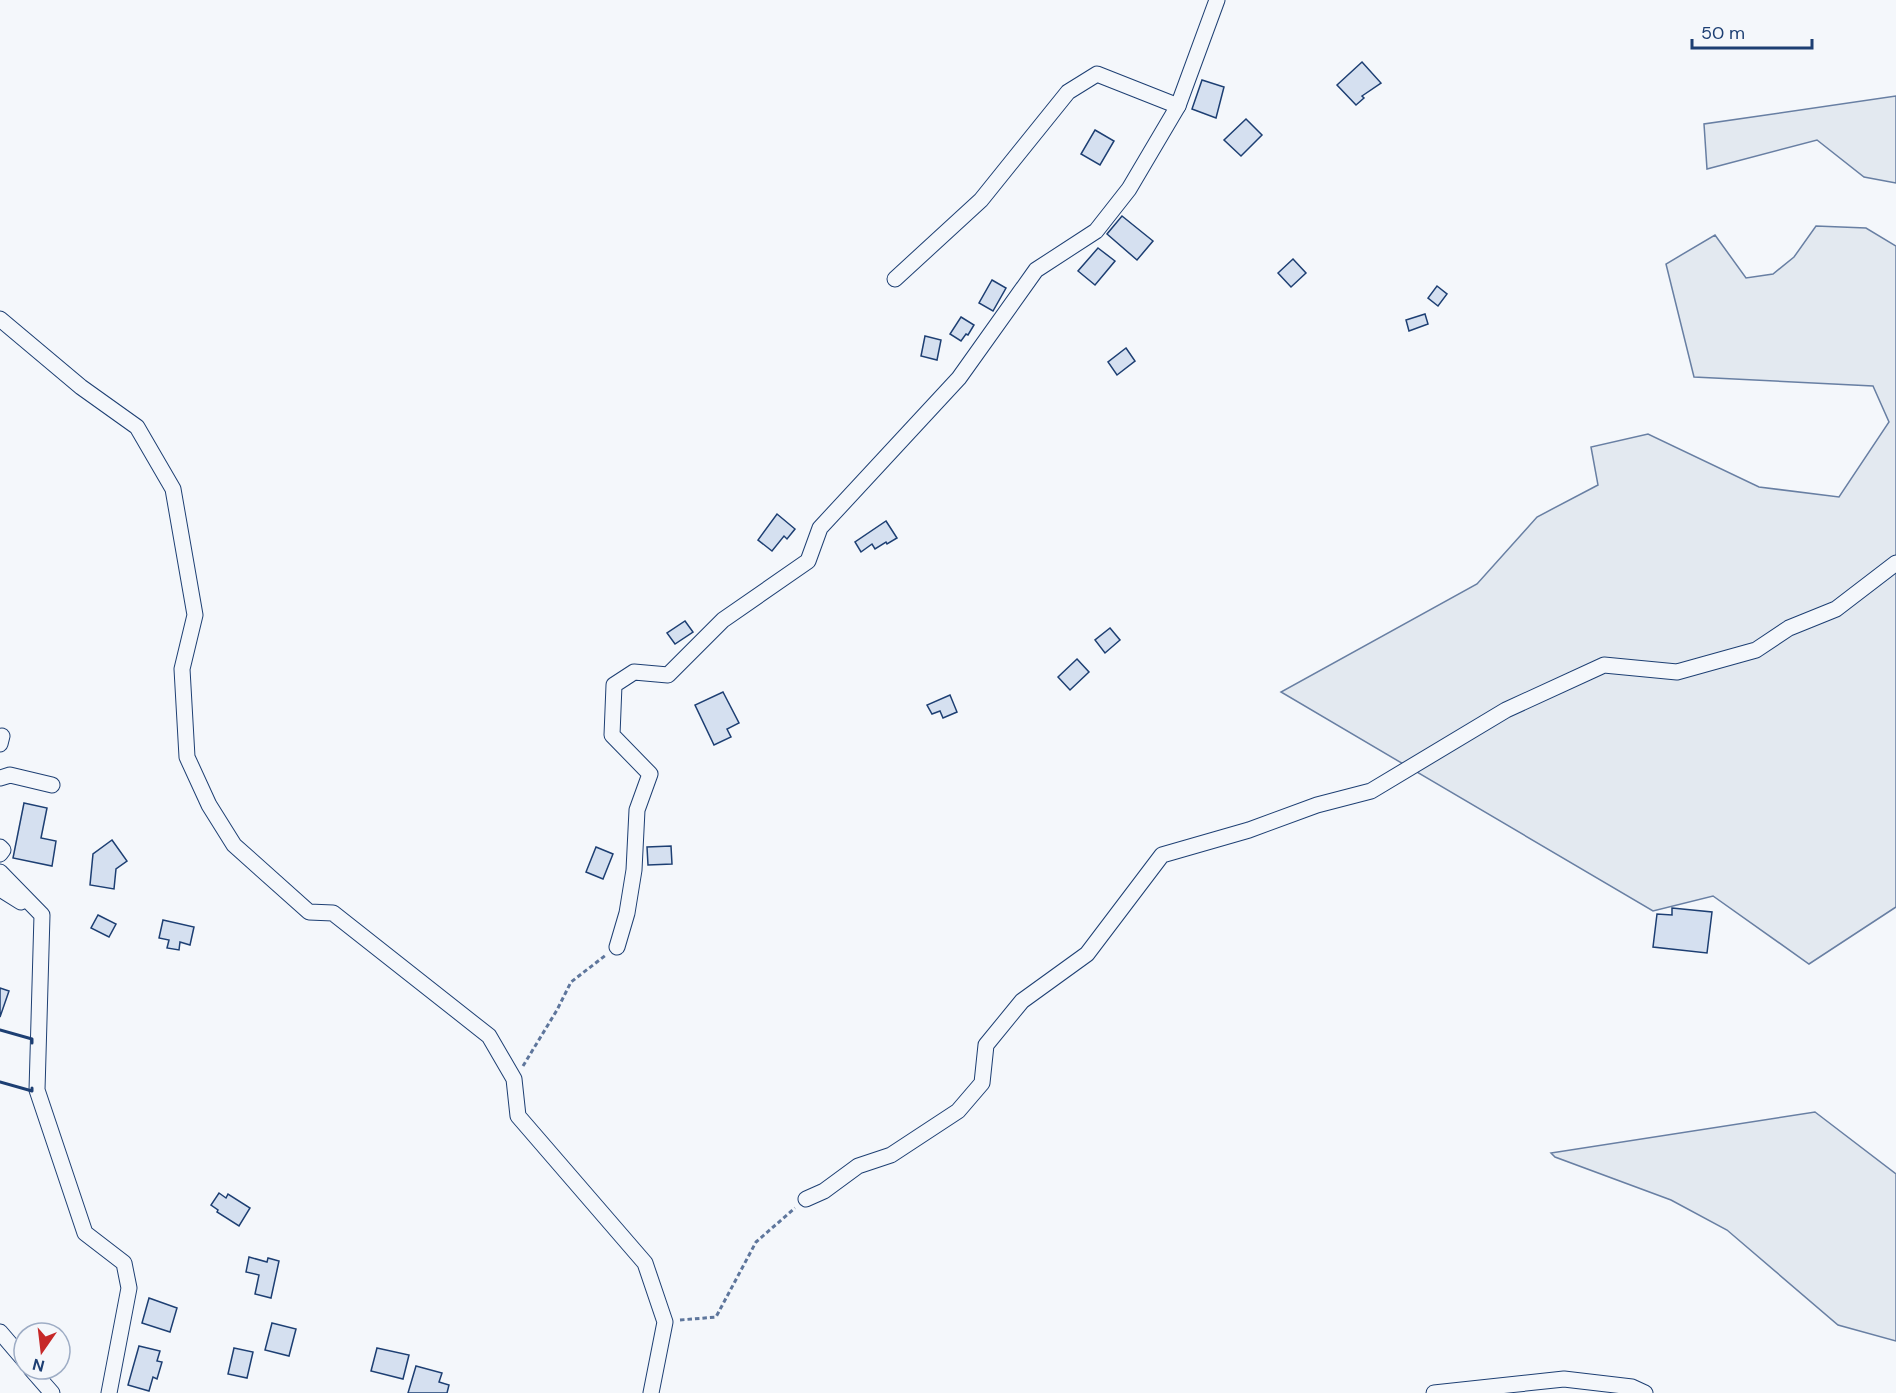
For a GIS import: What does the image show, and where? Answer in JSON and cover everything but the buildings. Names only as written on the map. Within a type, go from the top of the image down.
[{"type":"street","points":[[617,947],[627,913],[634,870],[637,810],[650,774],[612,735],[614,684],[633,672],[668,675],[723,620],[808,561],[820,528],[958,378],[1036,270],[1096,231],[1129,189],[1178,106],[1217,0]]},
{"type":"street","points":[[895,279],[981,200],[1068,92],[1097,74],[1178,106]]},
{"type":"street","points":[[0,319],[81,387],[137,427],[173,489],[195,615],[182,669],[187,757],[209,805],[234,845],[309,912],[333,913],[489,1036],[514,1079],[518,1116],[645,1263],[665,1322],[651,1393]]},
{"type":"street","points":[[806,1199],[824,1191],[858,1166],[891,1155],[958,1111],[982,1083],[986,1045],[1022,1001],[1087,954],[1162,855],[1249,830],[1317,805],[1371,791],[1506,710],[1604,665],[1677,672],[1756,650],[1789,628],[1836,609],[1896,563]]},
{"type":"street","points":[[0,778],[10,775],[52,785]]},
{"type":"street","points":[[0,847],[3,850],[0,854]]},
{"type":"street","points":[[0,872],[42,915],[37,1090],[85,1233],[124,1263],[129,1288],[109,1393]]},
{"type":"street","points":[[0,889],[42,915]]},
{"type":"street","points":[[0,1332],[12,1346]]},
{"type":"street","points":[[1434,1393],[1564,1379],[1632,1388],[1645,1393]]},
{"type":"street","points":[[42,1381],[52,1393]]},
{"type":"path","points":[[514,1079],[557,1010],[571,982],[617,947]]},
{"type":"path","points":[[665,1322],[716,1317],[756,1242],[806,1199]]},
{"type":"shaded area","points":[[1896,96],[1896,183],[1864,177],[1817,140],[1707,169],[1704,124]]},
{"type":"shaded area","points":[[1816,226],[1866,228],[1896,246],[1896,907],[1809,964],[1713,896],[1653,911],[1281,692],[1477,584],[1537,517],[1598,485],[1591,447],[1648,434],[1759,487],[1839,497],[1889,422],[1873,386],[1694,377],[1666,264],[1715,235],[1746,278],[1773,274],[1794,257]]},
{"type":"shaded area","points":[[1815,1112],[1896,1174],[1896,1341],[1838,1325],[1727,1230],[1671,1200],[1555,1157],[1551,1153]]},
{"type":"wall","points":[[0,1030],[32,1039],[32,1043]]},
{"type":"wall","points":[[0,1082],[32,1091],[32,1088]]}]
